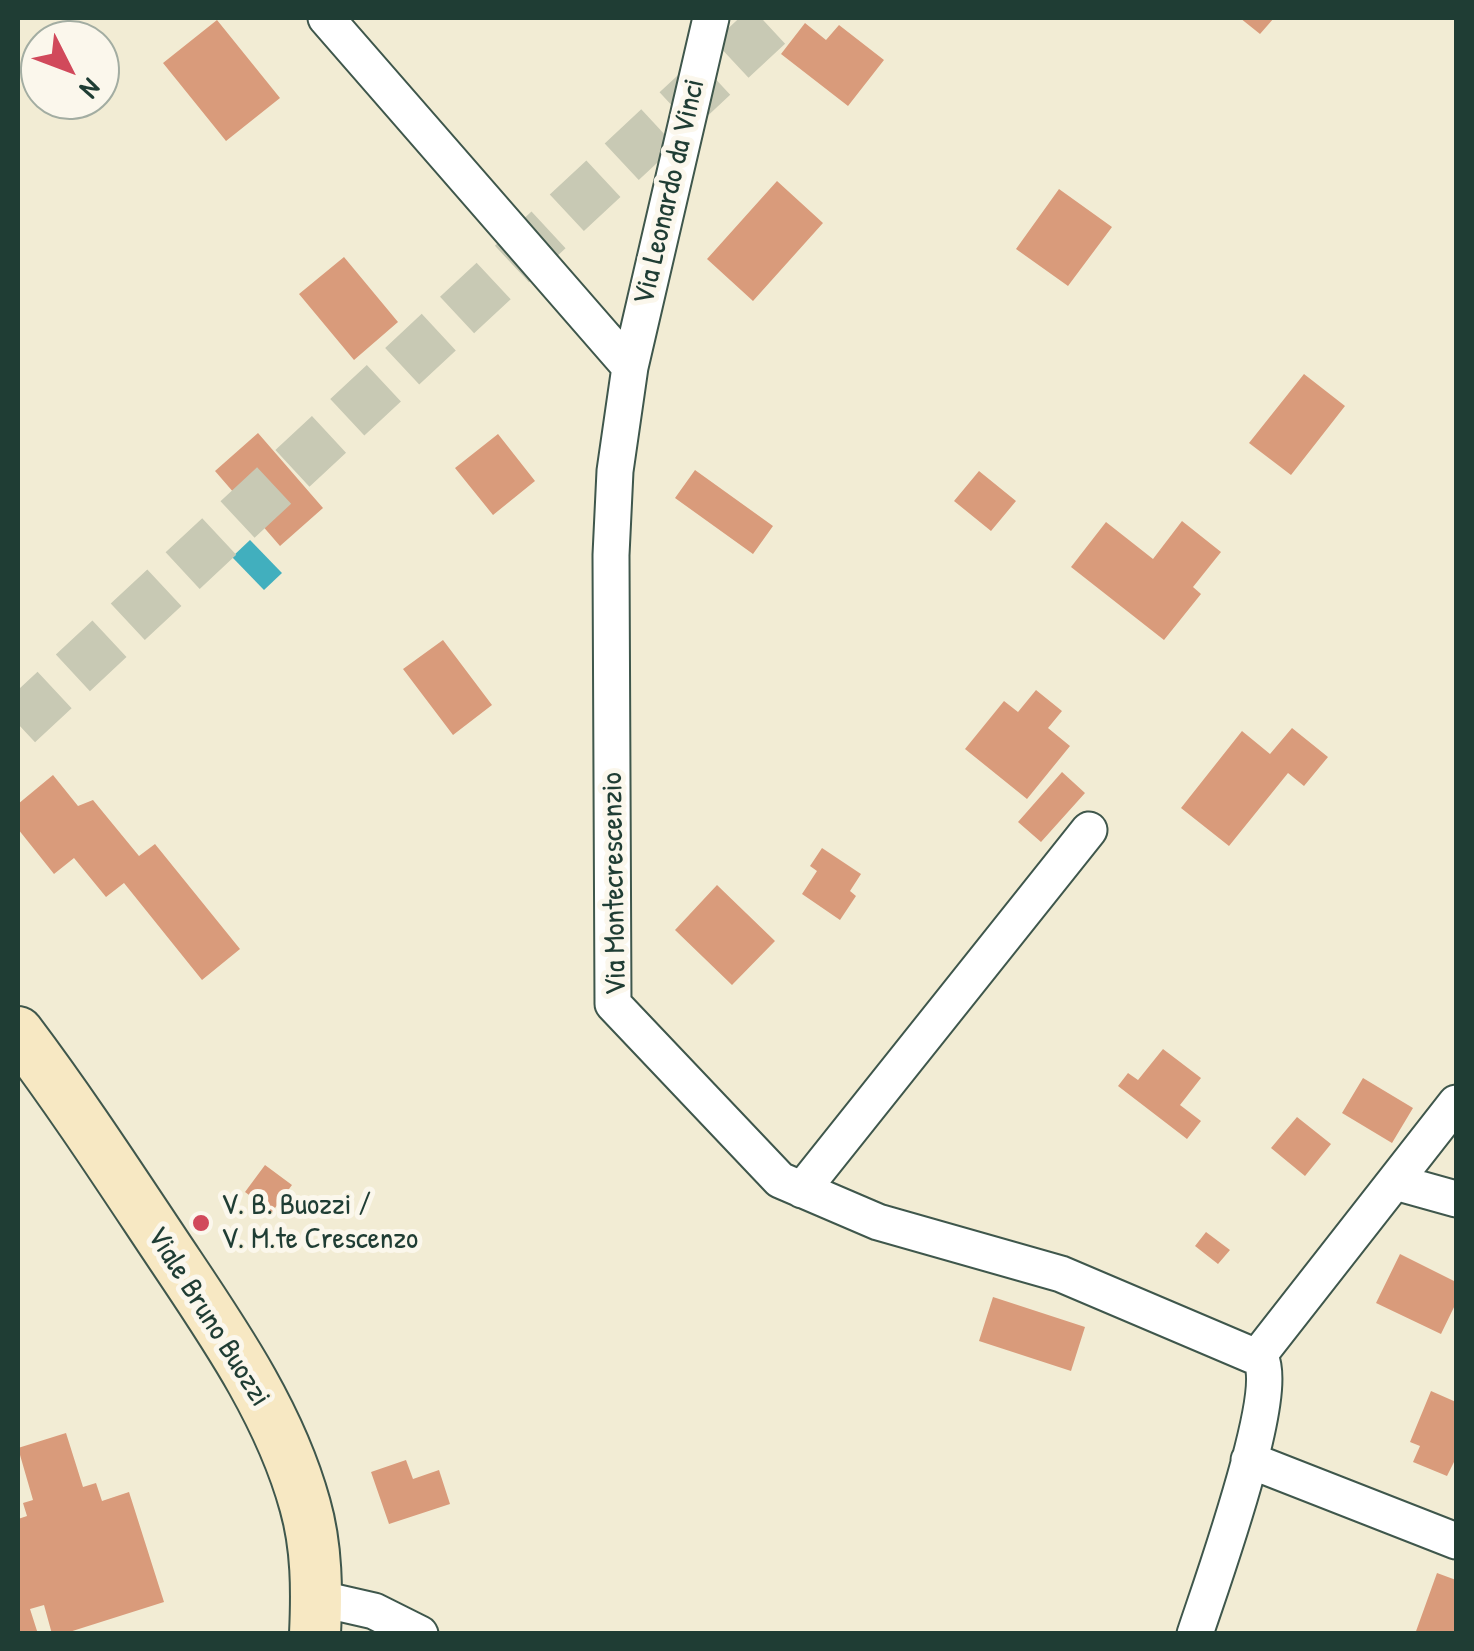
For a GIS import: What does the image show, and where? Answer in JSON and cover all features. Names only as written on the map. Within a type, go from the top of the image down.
[{"type":"main road","name":"Viale Bruno Buozzi","points":[[18,1032],[70,1102],[227,1338],[274,1424],[306,1507],[316,1616]]},
{"type":"street","points":[[326,18],[630,367]]},
{"type":"street","name":"Via Leonardo da Vinci","points":[[630,367],[711,18]]},
{"type":"street","name":"Via Montecrescenzio","points":[[630,367],[612,536],[614,1004],[780,1180],[878,1222],[1061,1274],[1258,1356]]},
{"type":"street","points":[[802,1190],[1090,830]]},
{"type":"street","points":[[1195,1634],[1249,1460],[1265,1374],[1258,1356],[1456,1103]]},
{"type":"street","points":[[1395,1182],[1456,1199]]},
{"type":"street","points":[[1249,1460],[1456,1541]]},
{"type":"street","points":[[316,1616],[374,1611],[420,1634]]},
{"type":"water","points":[[250,540],[282,573],[264,590],[232,557]]},
{"type":"building","points":[[1240,18],[1274,18],[1260,34]]},
{"type":"building","points":[[217,20],[280,98],[226,141],[163,63]]},
{"type":"building","points":[[805,23],[826,40],[839,25],[884,60],[848,106],[781,54]]},
{"type":"building","points":[[777,181],[823,223],[753,301],[707,259]]},
{"type":"building","points":[[1059,189],[1112,227],[1068,286],[1016,249]]},
{"type":"building","points":[[344,257],[398,322],[354,360],[299,294]]},
{"type":"building","points":[[1304,374],[1345,406],[1291,475],[1249,443]]},
{"type":"building","points":[[258,433],[323,508],[280,546],[215,471]]},
{"type":"building","points":[[498,434],[535,481],[493,515],[455,468]]},
{"type":"building","points":[[695,470],[773,526],[753,554],[675,498]]},
{"type":"building","points":[[979,471],[1016,501],[991,531],[954,501]]},
{"type":"building","points":[[1182,521],[1221,552],[1193,587],[1201,594],[1164,640],[1071,567],[1106,522],[1153,559]]},
{"type":"building","points":[[443,640],[492,705],[453,735],[403,669]]},
{"type":"building","points":[[1036,690],[1062,711],[1048,728],[1070,746],[1027,799],[965,749],[1004,701],[1018,712]]},
{"type":"building","points":[[1292,728],[1328,757],[1304,786],[1288,773],[1229,846],[1181,808],[1242,731],[1270,754]]},
{"type":"building","points":[[1062,772],[1085,793],[1041,842],[1018,822]]},
{"type":"building","points":[[53,775],[78,806],[93,800],[139,856],[155,844],[240,949],[202,980],[124,883],[106,897],[74,858],[54,874],[18,829],[18,804]]},
{"type":"building","points":[[822,848],[861,874],[850,891],[856,896],[840,920],[802,894],[817,871],[810,866]]},
{"type":"building","points":[[717,885],[775,941],[732,985],[675,930]]},
{"type":"building","points":[[1163,1049],[1201,1078],[1180,1105],[1201,1121],[1187,1139],[1118,1086],[1128,1073],[1138,1080]]},
{"type":"building","points":[[1363,1078],[1413,1108],[1392,1143],[1342,1113]]},
{"type":"building","points":[[1297,1117],[1331,1144],[1305,1176],[1271,1148]]},
{"type":"building","points":[[265,1165],[292,1185],[272,1212],[245,1192]]},
{"type":"building","points":[[1206,1232],[1230,1250],[1218,1264],[1195,1246]]},
{"type":"building","points":[[1400,1254],[1456,1282],[1456,1303],[1441,1334],[1376,1303]]},
{"type":"building","points":[[993,1297],[1085,1327],[1071,1371],[979,1341]]},
{"type":"building","points":[[1431,1391],[1456,1402],[1456,1458],[1447,1476],[1413,1462],[1420,1446],[1410,1442]]},
{"type":"building","points":[[66,1433],[83,1487],[96,1483],[102,1501],[129,1492],[164,1602],[63,1634],[52,1634],[44,1605],[30,1609],[38,1634],[18,1634],[18,1519],[27,1516],[23,1503],[33,1500],[18,1448]]},
{"type":"building","points":[[406,1460],[413,1479],[439,1470],[450,1504],[389,1524],[371,1472]]},
{"type":"building","points":[[1437,1573],[1456,1580],[1456,1634],[1415,1634]]},
{"type":"tunnel","points":[[18,724],[776,18]]},
{"type":"place","name":"V. B. Buozzi / V. M.te Crescenzo","points":[[201,1223]]}]
